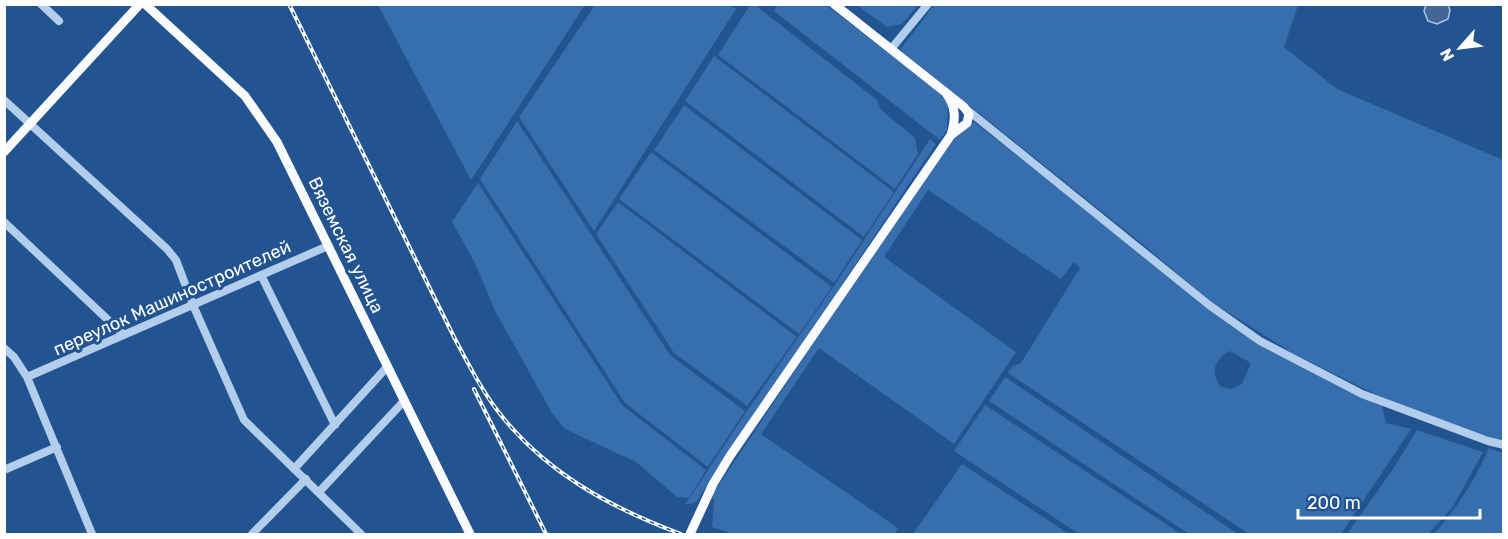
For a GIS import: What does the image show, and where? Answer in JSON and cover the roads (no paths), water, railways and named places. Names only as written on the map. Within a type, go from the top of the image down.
[{"type":"main road","points":[[4,152],[140,4]]},
{"type":"main road","name":"Вяземская улица","points":[[145,4],[245,96],[277,142],[470,534]]},
{"type":"main road","points":[[690,534],[713,484],[730,456],[951,135],[968,123],[969,114],[964,107],[834,4]]},
{"type":"main road","points":[[946,93],[955,112],[951,135]]},
{"type":"street","points":[[41,4],[59,21]]},
{"type":"street","points":[[891,49],[928,4]]},
{"type":"street","points":[[4,100],[167,249],[176,260],[193,305],[244,420],[361,534]]},
{"type":"street","points":[[964,107],[1209,305],[1260,341],[1362,394],[1503,445]]},
{"type":"street","points":[[4,222],[124,335]]},
{"type":"street","name":"переулок Машиностроителей","points":[[27,377],[328,246]]},
{"type":"street","points":[[261,275],[334,424]]},
{"type":"street","points":[[4,348],[14,357],[27,377],[92,534]]},
{"type":"street","points":[[294,469],[387,367]]},
{"type":"street","points":[[319,492],[404,401]]},
{"type":"street","points":[[4,470],[57,447]]},
{"type":"street","points":[[252,534],[306,479]]},
{"type":"railway","points":[[289,4],[455,339],[497,410],[516,432],[557,470],[604,500],[681,534]]},
{"type":"railway","points":[[474,389],[546,534]]}]
